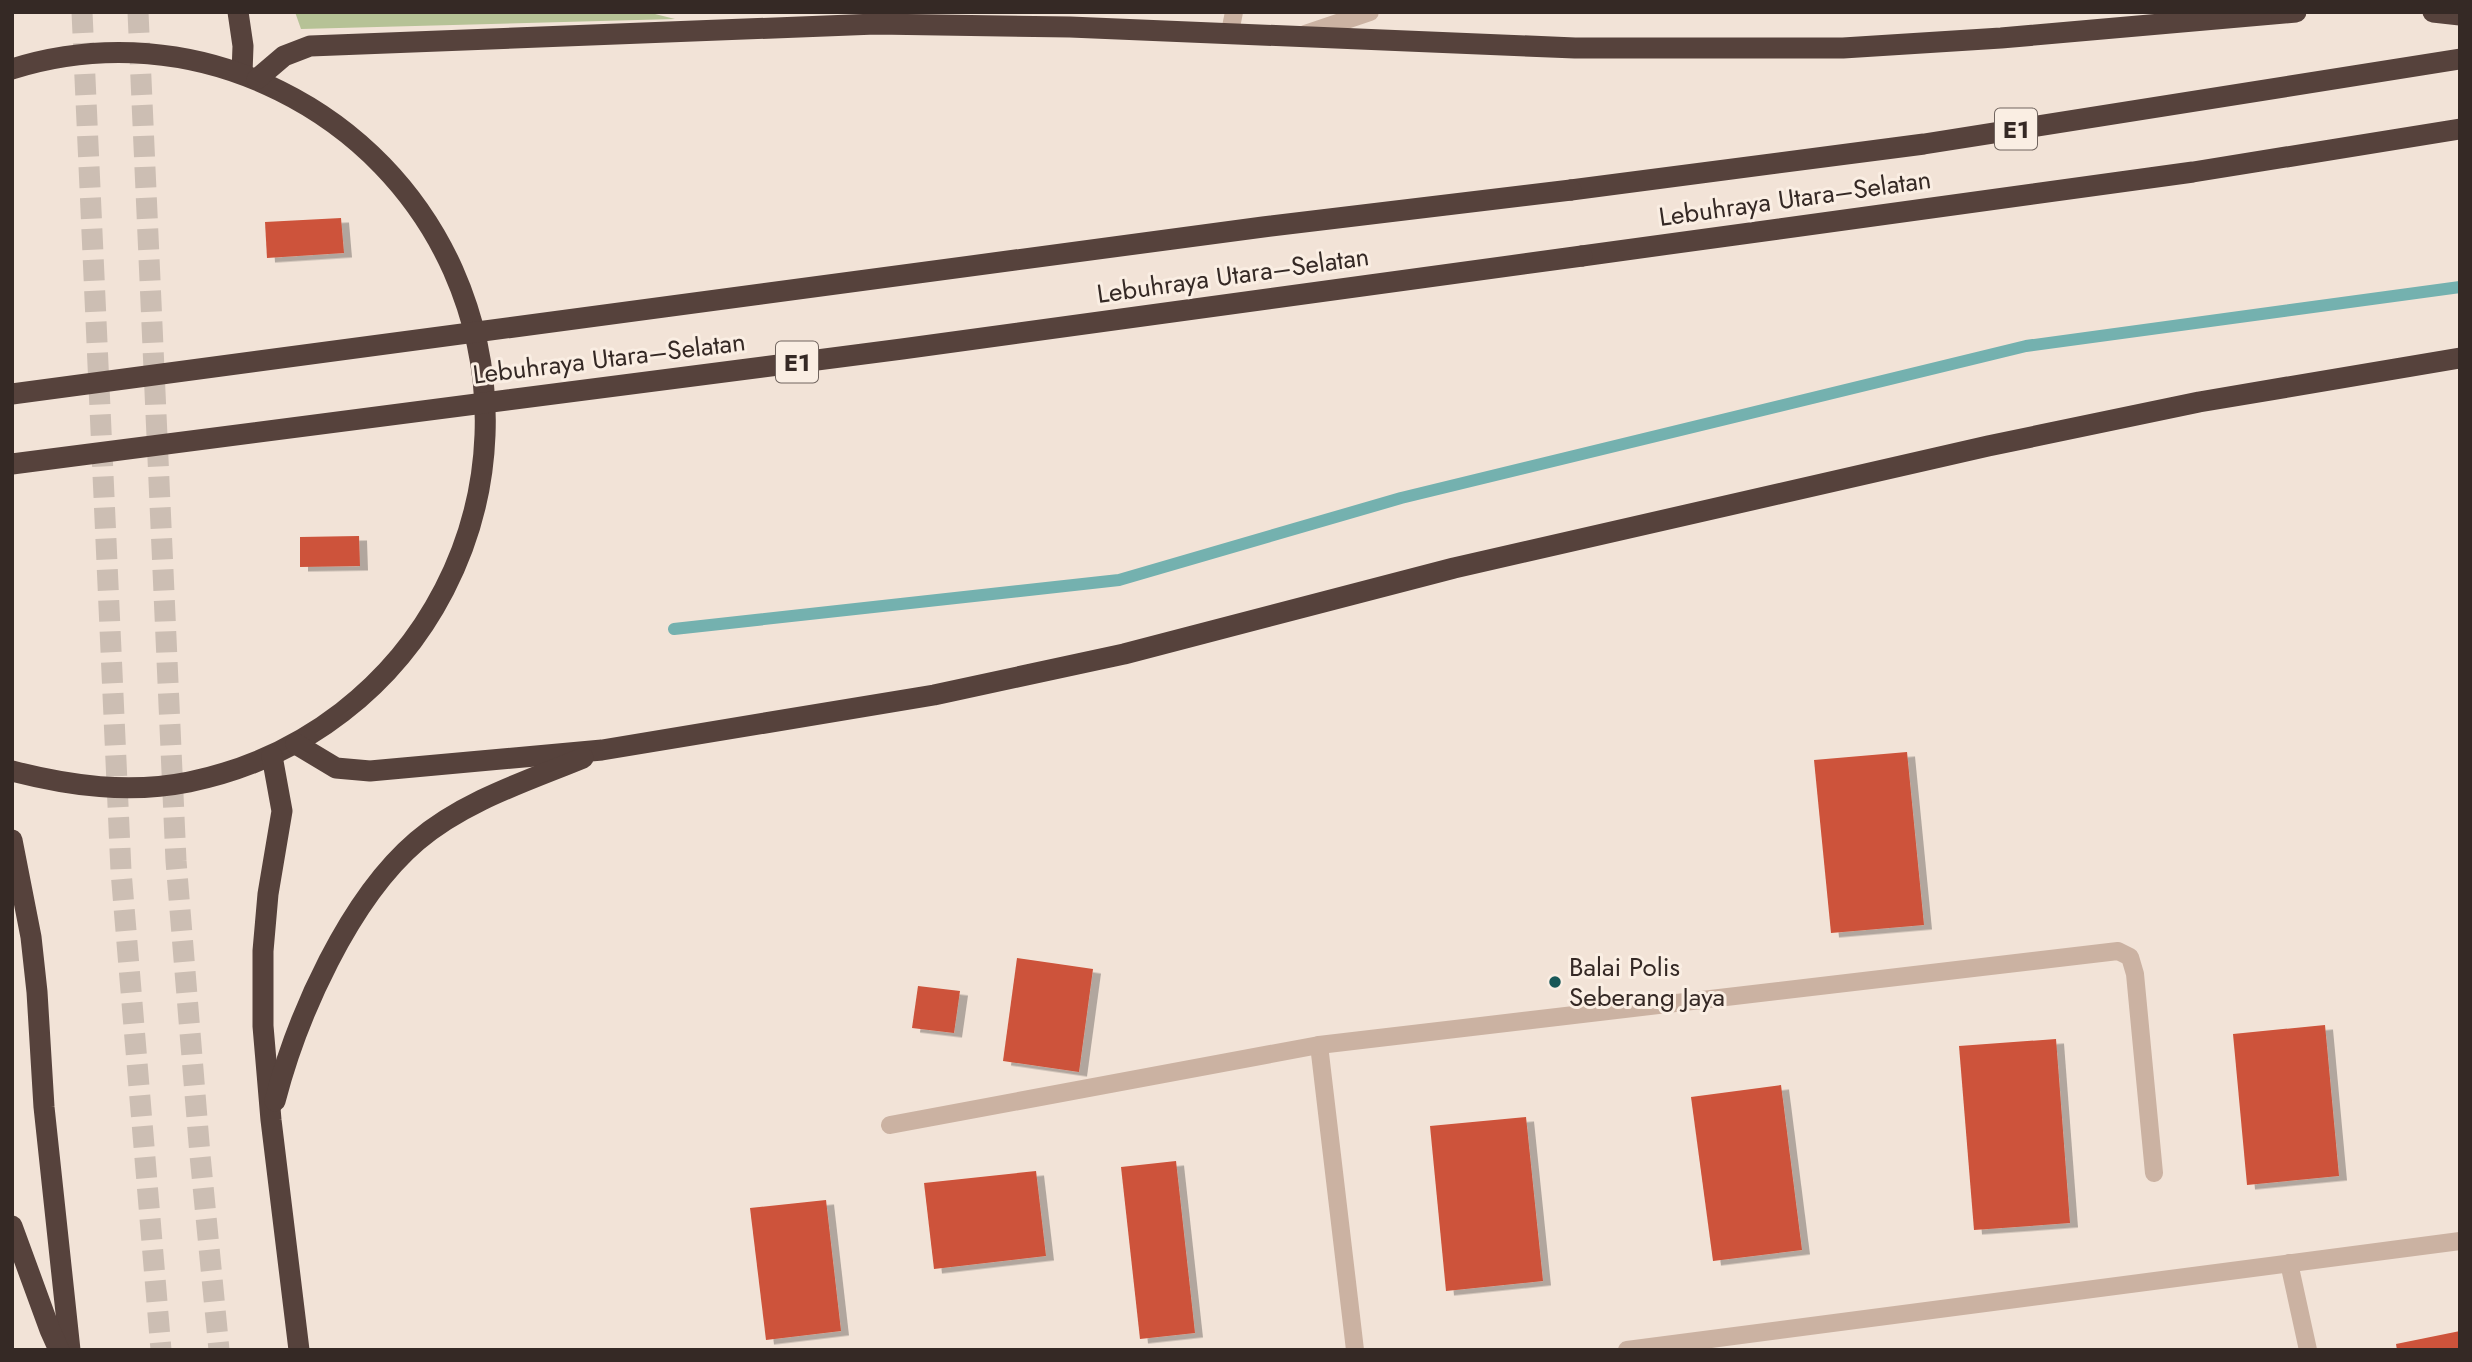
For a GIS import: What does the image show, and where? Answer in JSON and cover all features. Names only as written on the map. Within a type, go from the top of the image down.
[{"type":"highway","points":[[238,12],[250,76]]},
{"type":"highway","points":[[852,12],[876,24]]},
{"type":"highway","points":[[250,76],[284,56],[310,47],[876,24],[1070,27],[1232,22],[1295,37],[1575,48],[1843,48],[2001,38],[2295,12]]},
{"type":"highway","points":[[2433,12],[2460,15]]},
{"type":"highway","points":[[12,69],[71,55],[114,52],[201,61],[250,76],[303,102],[346,132],[384,166],[418,206],[444,251],[465,298],[479,348],[486,400],[485,452],[477,503],[462,553],[440,600],[412,643],[378,682],[339,716],[296,744],[272,755],[187,782],[143,788],[99,788],[54,782],[12,771]]},
{"type":"highway","name":"Lebuhraya Utara–Selatan","points":[[12,394],[1263,226],[1571,190],[1924,144],[2460,59]]},
{"type":"highway","name":"Lebuhraya Utara–Selatan","points":[[12,464],[902,349],[1582,256],[2193,172],[2460,129]]},
{"type":"highway","points":[[296,744],[336,768],[370,771],[602,750],[934,695],[1124,654],[1454,568],[1988,446],[2199,402],[2460,358]]},
{"type":"highway","points":[[271,1119],[282,1073],[313,996],[348,927],[390,868],[417,841],[451,818],[487,798],[602,750]]},
{"type":"highway","points":[[272,755],[282,811],[268,894],[263,951],[263,1026],[271,1119],[299,1350]]},
{"type":"highway","points":[[12,839],[31,937],[44,1107],[70,1350]]},
{"type":"highway","points":[[12,1226],[59,1350]]},
{"type":"street","points":[[1295,37],[1370,12]]},
{"type":"street","points":[[890,1125],[1319,1045],[2119,951],[2130,957],[2134,974],[2154,1173]]},
{"type":"street","points":[[1319,1045],[1355,1350]]},
{"type":"street","points":[[1627,1350],[1742,1343],[2289,1263],[2460,1241]]},
{"type":"street","points":[[2289,1263],[2308,1350]]},
{"type":"green space","points":[[295,12],[647,12],[675,19],[301,29]]},
{"type":"building","points":[[341,218],[344,253],[267,258],[265,222]]},
{"type":"building","points":[[359,536],[360,566],[300,567],[300,537]]},
{"type":"building","points":[[1907,752],[1924,925],[1831,933],[1814,760]]},
{"type":"building","points":[[1017,958],[1093,969],[1079,1072],[1003,1061]]},
{"type":"building","points":[[918,986],[960,991],[954,1033],[912,1028]]},
{"type":"building","points":[[2325,1025],[2339,1176],[2247,1185],[2233,1034]]},
{"type":"building","points":[[2056,1039],[2070,1223],[1974,1230],[1959,1046]]},
{"type":"building","points":[[1781,1085],[1802,1250],[1713,1261],[1691,1097]]},
{"type":"building","points":[[1526,1117],[1543,1281],[1446,1291],[1430,1126]]},
{"type":"building","points":[[1176,1161],[1195,1333],[1140,1339],[1121,1167]]},
{"type":"building","points":[[1036,1171],[1046,1256],[934,1269],[924,1183]]},
{"type":"building","points":[[826,1200],[841,1331],[766,1340],[750,1208]]},
{"type":"building","points":[[2460,1331],[2460,1350],[2397,1350],[2396,1344]]},
{"type":"waterway","points":[[674,629],[1119,580],[1401,498],[2026,346],[2460,287]]},
{"type":"tunnel","points":[[82,12],[121,871],[161,1350]]},
{"type":"tunnel","points":[[138,12],[176,861],[219,1350]]},
{"type":"place","name":"Balai Polis Seberang Jaya","points":[[1555,982]]}]
